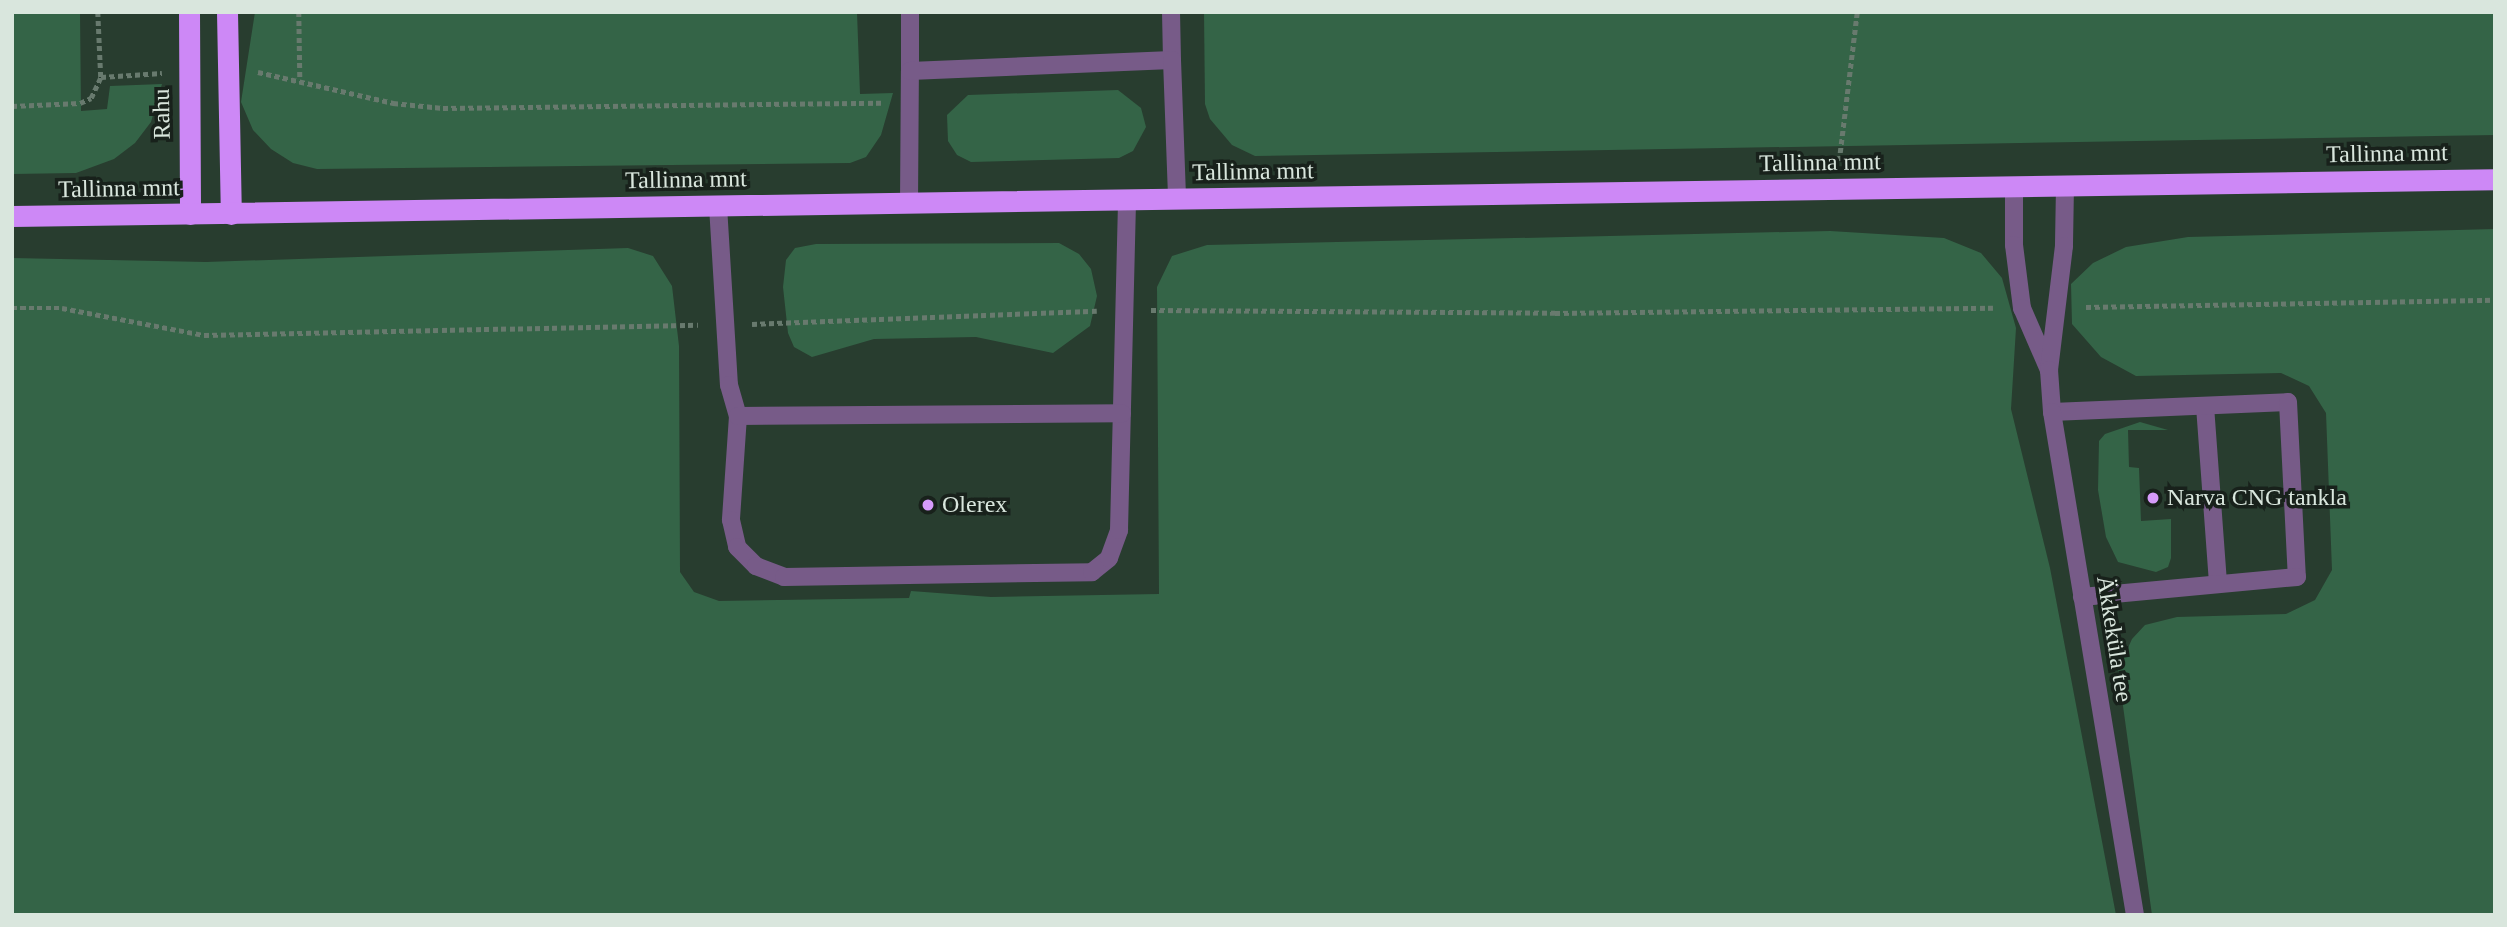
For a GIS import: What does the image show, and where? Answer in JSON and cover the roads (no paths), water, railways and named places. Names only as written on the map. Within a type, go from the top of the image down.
[{"type":"highway","name":"Rahu","points":[[189,12],[190,214]]},
{"type":"highway","points":[[227,12],[231,214]]},
{"type":"highway","name":"Tallinna mnt","points":[[12,216],[2495,179]]},
{"type":"street","points":[[909,203],[910,12]]},
{"type":"street","points":[[1171,12],[1177,199]]},
{"type":"street","points":[[910,71],[1172,60]]},
{"type":"street","name":"Äkkeküla tee","points":[[2014,186],[2014,246],[2022,308],[2049,370]]},
{"type":"street","name":"Äkkeküla tee","points":[[2065,186],[2049,370],[2052,412],[2135,915]]},
{"type":"street","points":[[718,206],[729,384],[738,416],[732,520],[737,547],[756,566],[784,577],[1091,572],[1109,558],[1119,530],[1127,310],[1127,200]]},
{"type":"street","points":[[2052,412],[2288,402],[2297,577],[2082,597]]},
{"type":"street","points":[[2205,406],[2218,584]]},
{"type":"street","points":[[738,416],[1122,413]]},
{"type":"place","name":"Narva CNG tankla","points":[[2153,498]]},
{"type":"place","name":"Olerex","points":[[928,505]]}]
